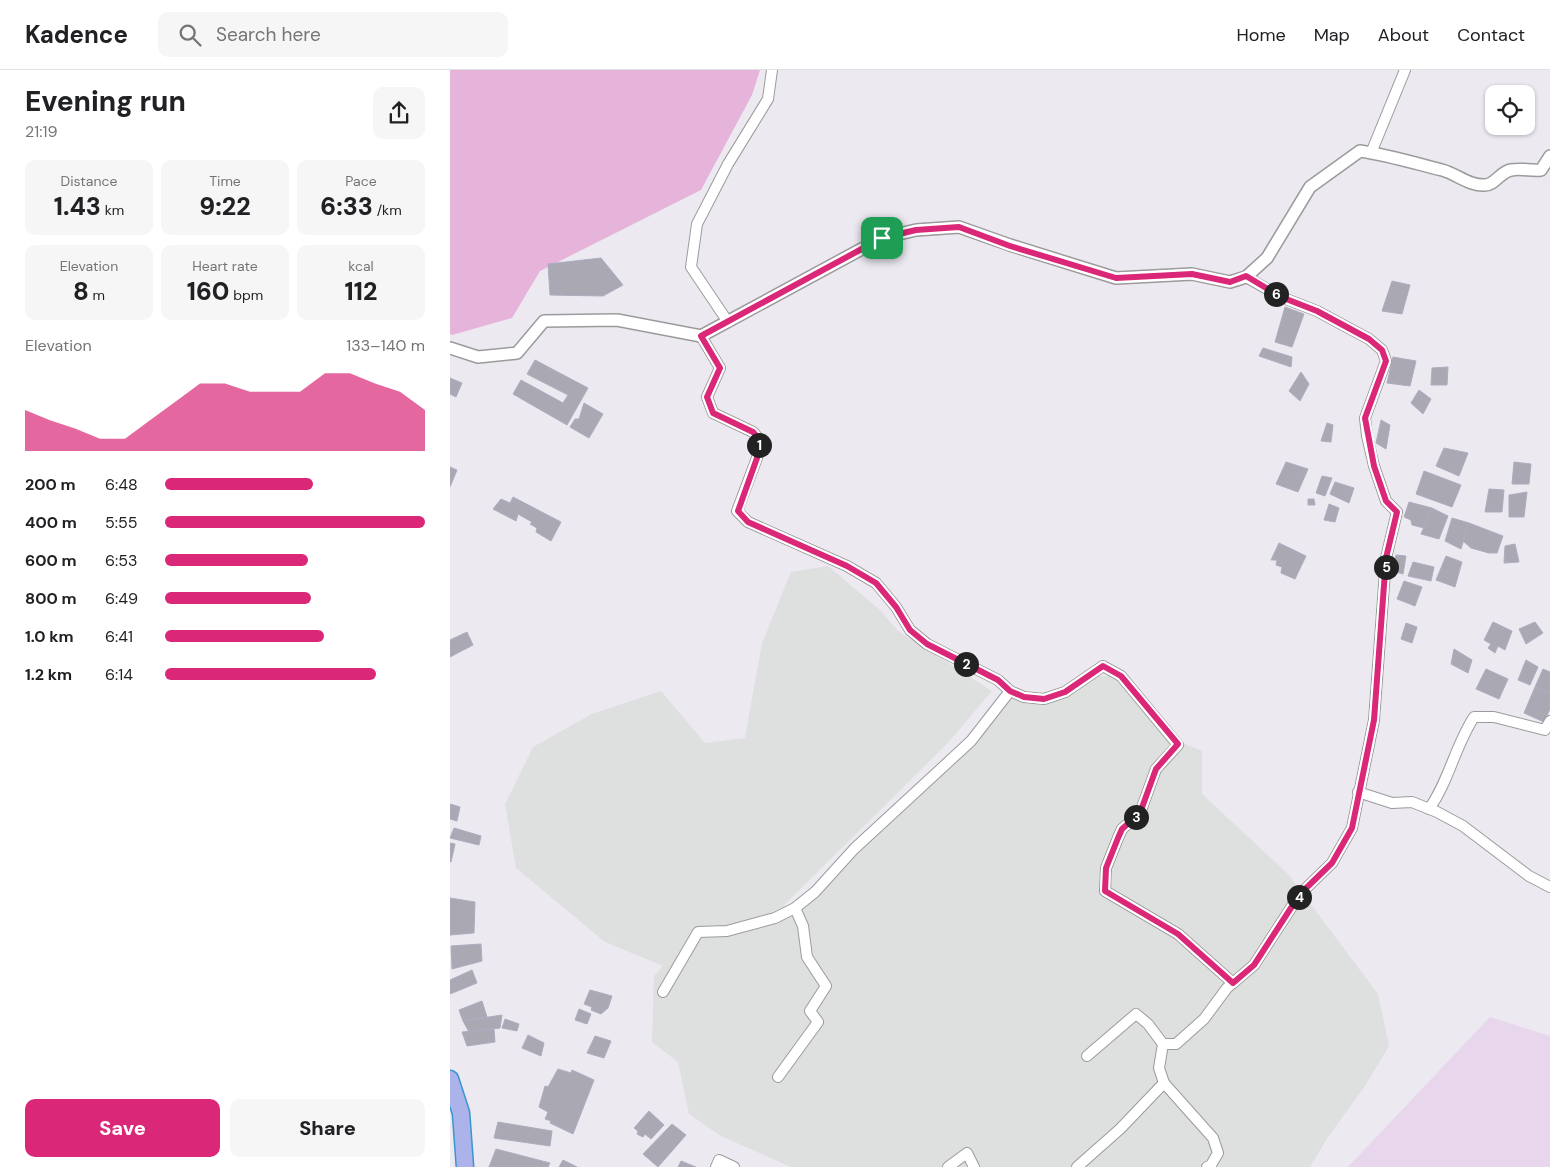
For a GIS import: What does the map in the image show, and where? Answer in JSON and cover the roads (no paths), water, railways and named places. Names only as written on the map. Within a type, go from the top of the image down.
[{"type":"highway","points":[[450,1079],[461,1113],[465,1167]]},
{"type":"street","points":[[728,322],[691,267],[697,224],[728,164],[768,99],[772,70]]},
{"type":"street","points":[[1371,153],[1405,70]]},
{"type":"street","points":[[450,348],[478,357],[517,353],[544,321],[617,320],[701,336],[882,238],[916,230],[959,227],[1010,246],[1116,278],[1192,274],[1230,282],[1246,276],[1267,258],[1310,186],[1360,151],[1400,157],[1428,168],[1442,170],[1470,183],[1485,185],[1491,184],[1510,170],[1541,170],[1550,156]]},
{"type":"street","points":[[1163,1044],[1176,1044],[1204,1019],[1233,983],[1254,965],[1300,894],[1332,863],[1352,828],[1374,720],[1386,558],[1397,512],[1386,501],[1374,466],[1365,418],[1386,361],[1382,350],[1369,339],[1317,311],[1281,297],[1246,276]]},
{"type":"street","points":[[701,336],[720,368],[707,397],[713,413],[753,432],[760,440],[757,458],[738,511],[748,522],[847,566],[876,583],[896,607],[910,630],[927,644],[998,680],[1010,691],[1024,697],[1044,699],[1065,692],[1103,666],[1121,676],[1178,744],[1156,769],[1140,813],[1122,829],[1106,868],[1105,891],[1178,934],[1233,983]]},
{"type":"street","points":[[663,992],[698,932],[727,931],[775,918],[795,908],[815,892],[854,849],[971,741],[1010,691]]},
{"type":"street","points":[[1430,809],[1442,792],[1462,736],[1474,717],[1494,717],[1545,730],[1550,721]]},
{"type":"street","points":[[1358,792],[1392,803],[1412,802],[1430,809],[1463,826],[1529,876],[1550,887]]},
{"type":"street","points":[[778,1077],[818,1022],[810,1011],[826,986],[808,957],[803,926],[795,908]]},
{"type":"street","points":[[1086,1056],[1136,1014],[1148,1024],[1163,1044],[1159,1068],[1164,1083],[1213,1138],[1218,1153],[1211,1165],[1207,1167]]},
{"type":"street","points":[[1077,1167],[1120,1129],[1164,1083]]},
{"type":"street","points":[[948,1167],[967,1153],[974,1167]]},
{"type":"street","points":[[716,1167],[719,1160],[734,1167]]}]
